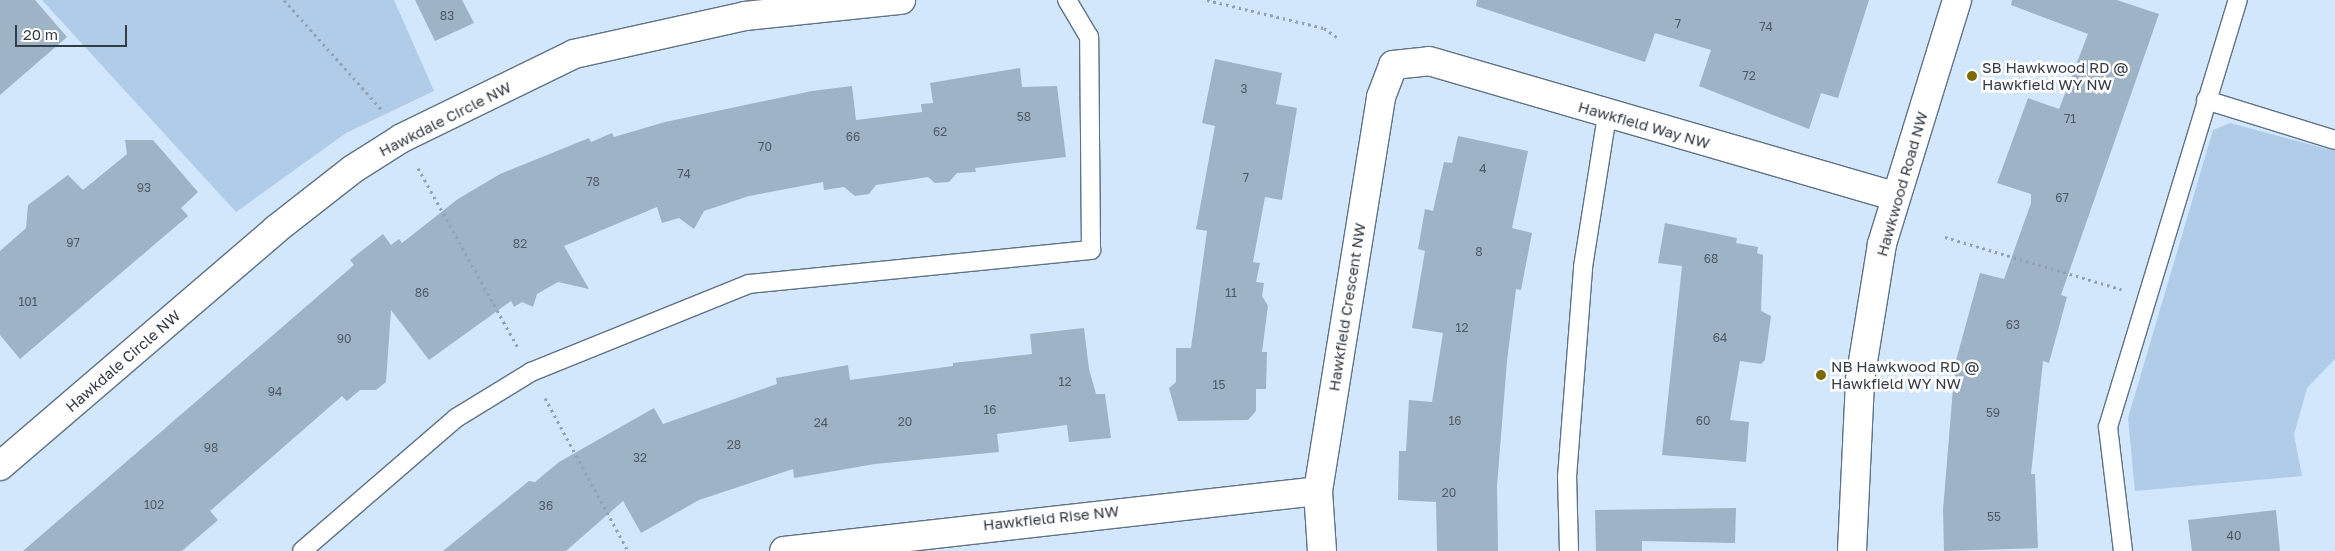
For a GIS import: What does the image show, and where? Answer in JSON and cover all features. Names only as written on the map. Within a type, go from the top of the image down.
[{"type":"street","name":"Hawkdale Circle NW","points":[[0,466],[276,230],[353,169],[402,138],[574,54],[745,16],[901,0]]},
{"type":"street","name":"Hawkwood Road NW","points":[[1852,551],[1860,380],[1882,244],[1895,196],[1957,0]]},
{"type":"street","name":"Hawkfield Way NW","points":[[1393,65],[1429,61],[1607,115],[1895,196]]},
{"type":"street","name":"Hawkfield Crescent NW","points":[[1322,551],[1318,491],[1381,97],[1393,65]]},
{"type":"street","name":"Hawkfield Rise NW","points":[[784,551],[1318,491]]},
{"type":"lane","points":[[302,551],[456,418],[531,372],[749,284],[1091,250],[1089,37],[1067,0]]},
{"type":"lane","points":[[2124,551],[2108,427],[2145,298],[2238,0]]},
{"type":"lane","points":[[2206,100],[2335,140]]},
{"type":"lane","points":[[1569,551],[1567,477],[1583,267],[1607,115]]},
{"type":"path","points":[[284,0],[402,138],[628,551]]},
{"type":"path","points":[[1206,0],[1324,28],[1340,39]]},
{"type":"path","points":[[1945,237],[2145,298]]},
{"type":"shaded area","points":[[42,0],[394,0],[434,91],[346,133],[236,212]]},
{"type":"shaded area","points":[[2230,123],[2335,151],[2335,359],[2307,388],[2294,435],[2302,476],[2135,491],[2128,418],[2213,130]]},
{"type":"building","points":[[0,0],[35,0],[67,37],[0,95]]},
{"type":"building","points":[[415,0],[462,0],[474,23],[435,41]]},
{"type":"building","points":[[1477,0],[1869,0],[1838,98],[1821,93],[1809,129],[1699,86],[1711,50],[1655,33],[1645,62],[1476,6]]},
{"type":"building","points":[[2012,0],[2117,0],[2159,14],[2061,295],[2067,297],[2049,363],[2043,361],[2031,474],[2035,474],[2038,548],[1944,551],[1943,510],[1955,364],[1980,273],[2004,279],[2031,203],[2031,194],[1997,183],[2028,98],[2059,109],[2088,34],[2011,5]]},
{"type":"building","points":[[1215,59],[1282,73],[1276,104],[1297,108],[1282,200],[1265,197],[1253,262],[1260,263],[1256,282],[1264,283],[1262,296],[1268,306],[1262,352],[1267,352],[1266,389],[1256,389],[1256,411],[1248,420],[1178,421],[1169,388],[1176,382],[1176,348],[1191,348],[1207,231],[1196,229],[1215,126],[1202,123]]},
{"type":"building","points":[[1020,68],[1022,87],[1057,86],[1066,157],[975,168],[976,172],[957,173],[949,182],[935,183],[928,177],[876,185],[869,194],[855,196],[844,187],[824,190],[823,182],[749,196],[704,211],[694,229],[679,218],[662,223],[657,207],[564,246],[589,289],[558,282],[537,294],[533,307],[522,302],[514,307],[511,301],[429,360],[391,310],[386,382],[376,390],[360,390],[347,401],[342,396],[210,511],[218,520],[182,551],[23,551],[354,265],[350,260],[383,234],[391,245],[399,239],[402,243],[458,199],[500,174],[589,138],[591,142],[612,133],[614,137],[665,122],[812,91],[852,86],[856,120],[922,112],[921,104],[933,103],[930,83]]},
{"type":"building","points":[[1458,136],[1528,151],[1512,228],[1532,233],[1521,290],[1516,289],[1507,361],[1497,486],[1498,551],[1437,551],[1436,502],[1398,500],[1399,451],[1406,451],[1409,400],[1432,402],[1443,333],[1412,328],[1425,251],[1418,249],[1425,209],[1433,211],[1444,162],[1452,163]]},
{"type":"building","points":[[125,140],[153,140],[198,192],[181,208],[188,216],[20,359],[0,335],[0,251],[26,228],[28,205],[68,175],[83,190],[127,154]]},
{"type":"building","points":[[1665,223],[1737,238],[1736,243],[1758,247],[1757,253],[1763,255],[1761,311],[1771,316],[1765,360],[1761,364],[1740,361],[1730,420],[1749,422],[1746,462],[1662,455],[1682,266],[1658,263]]},
{"type":"building","points":[[1084,328],[1089,369],[1096,394],[1105,394],[1111,438],[1069,442],[1067,425],[997,434],[999,452],[875,464],[794,478],[793,469],[699,500],[641,533],[623,501],[566,551],[443,551],[529,481],[535,482],[559,462],[654,408],[663,424],[777,384],[776,378],[848,365],[850,380],[953,366],[953,363],[1032,354],[1030,334]]},
{"type":"building","points":[[1736,508],[1735,543],[1642,541],[1642,551],[1596,551],[1595,510]]},
{"type":"building","points":[[2276,510],[2280,551],[2192,551],[2188,520]]},
{"type":"place","name":"SB Hawkwood RD @ Hawkfield WY NW","points":[[1972,76]]},
{"type":"place","name":"NB Hawkwood RD @ Hawkfield WY NW","points":[[1821,375]]}]
